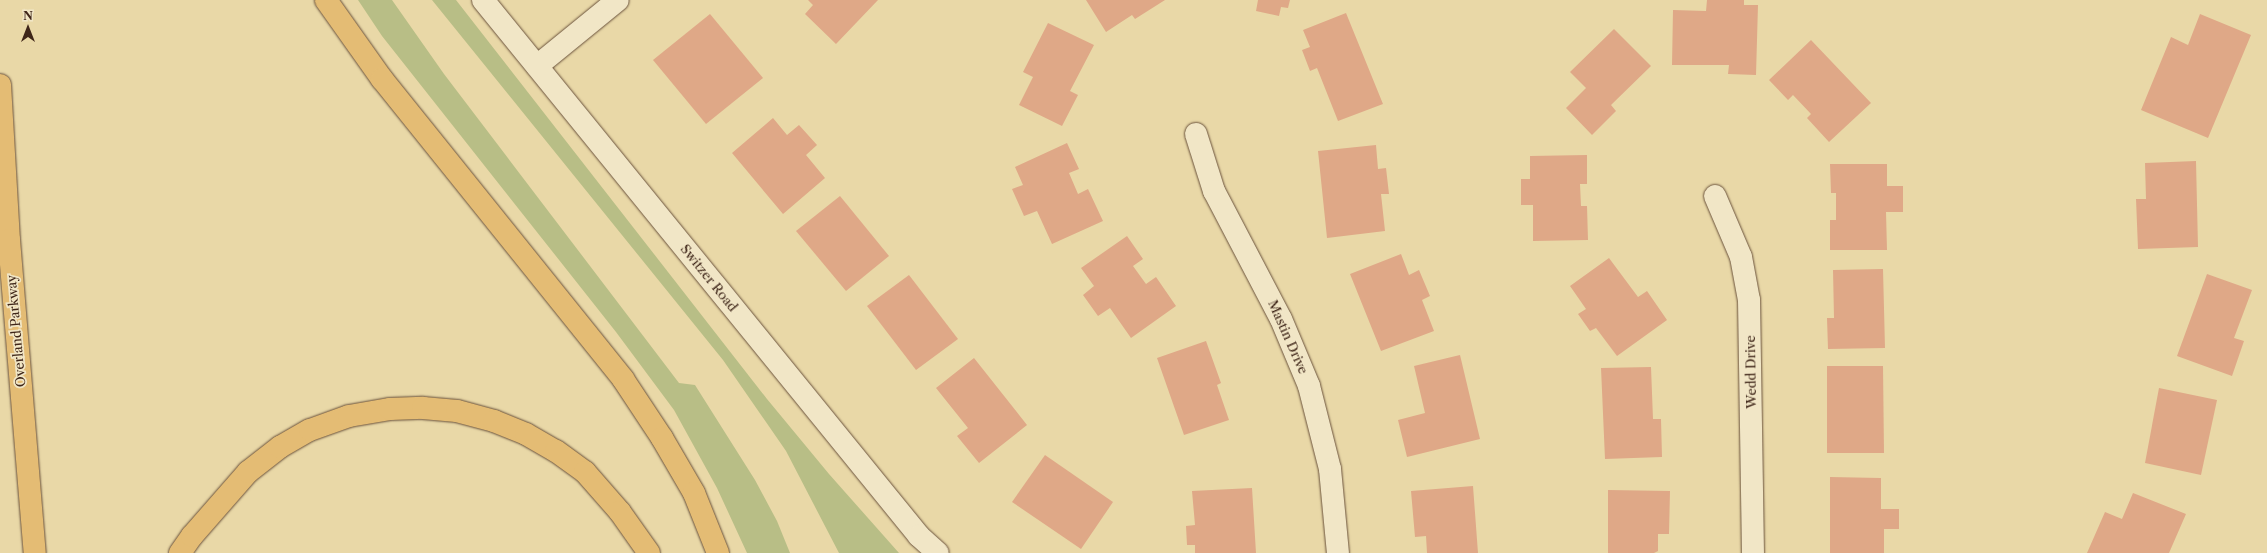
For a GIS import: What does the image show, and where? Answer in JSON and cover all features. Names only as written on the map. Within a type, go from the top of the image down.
[{"type":"highway","points":[[326,0],[382,79],[623,379],[662,438],[694,494],[718,553]]},
{"type":"highway","name":"Overland Parkway","points":[[0,85],[9,240],[35,553]]},
{"type":"highway","points":[[180,553],[192,536],[248,472],[280,447],[310,430],[349,416],[390,409],[423,408],[457,411],[494,421],[526,434],[556,451],[590,477],[620,512],[649,553]]},
{"type":"street","name":"Switzer Road","points":[[483,0],[919,536],[938,553]]},
{"type":"street","points":[[537,66],[618,0]]},
{"type":"street","name":"Mastin Drive","points":[[1196,134],[1214,191],[1281,319],[1309,386],[1330,469],[1338,553]]},
{"type":"street","name":"Wedd Drive","points":[[1716,196],[1741,257],[1749,300],[1753,553]]},
{"type":"green space","points":[[358,0],[392,0],[444,74],[679,383],[695,385],[755,480],[777,521],[790,553],[747,553],[717,488],[674,410],[616,332],[382,36]]},
{"type":"green space","points":[[432,0],[456,0],[767,399],[829,474],[899,553],[839,553],[786,451],[723,360]]},
{"type":"building","points":[[808,0],[878,0],[836,44],[805,14],[813,5]]},
{"type":"building","points":[[1086,0],[1165,0],[1135,19],[1132,15],[1106,32]]},
{"type":"building","points":[[1258,0],[1290,0],[1288,8],[1281,7],[1279,16],[1256,11]]},
{"type":"building","points":[[1707,0],[1744,0],[1744,5],[1758,5],[1756,75],[1728,74],[1729,65],[1672,65],[1673,10],[1706,11]]},
{"type":"building","points":[[1346,13],[1383,104],[1338,121],[1317,68],[1310,71],[1302,50],[1310,47],[1303,30]]},
{"type":"building","points":[[710,14],[763,78],[706,124],[653,60]]},
{"type":"building","points":[[2200,14],[2251,35],[2208,138],[2141,110],[2171,37],[2188,45]]},
{"type":"building","points":[[1048,23],[1094,45],[1070,91],[1078,95],[1062,126],[1019,105],[1033,77],[1023,72]]},
{"type":"building","points":[[1614,29],[1651,66],[1611,105],[1616,111],[1592,135],[1566,108],[1586,88],[1570,72]]},
{"type":"building","points":[[1811,40],[1871,103],[1829,142],[1807,118],[1811,114],[1793,95],[1788,100],[1769,80]]},
{"type":"building","points":[[773,118],[787,135],[799,125],[817,145],[806,155],[825,178],[783,214],[732,153]]},
{"type":"building","points":[[1067,143],[1079,169],[1069,173],[1078,194],[1088,189],[1103,221],[1052,244],[1037,211],[1024,216],[1012,189],[1023,185],[1015,167]]},
{"type":"building","points":[[1376,145],[1378,169],[1386,168],[1389,194],[1381,194],[1385,231],[1327,238],[1318,151]]},
{"type":"building","points":[[1587,155],[1587,184],[1580,184],[1581,206],[1587,206],[1588,240],[1533,241],[1533,205],[1521,205],[1521,179],[1530,179],[1530,156]]},
{"type":"building","points":[[2196,161],[2198,247],[2138,249],[2136,199],[2146,199],[2145,163]]},
{"type":"building","points":[[1830,164],[1887,164],[1887,186],[1903,186],[1903,212],[1886,212],[1887,250],[1830,250],[1830,220],[1836,220],[1836,193],[1831,193]]},
{"type":"building","points":[[840,196],[889,256],[846,291],[796,231]]},
{"type":"building","points":[[1127,236],[1143,259],[1133,266],[1146,284],[1156,277],[1176,306],[1131,338],[1110,308],[1098,316],[1083,295],[1094,286],[1081,268]]},
{"type":"building","points":[[1401,254],[1409,275],[1419,270],[1430,296],[1422,300],[1434,331],[1381,351],[1350,274]]},
{"type":"building","points":[[1609,258],[1638,297],[1647,291],[1667,320],[1617,356],[1596,328],[1590,331],[1578,314],[1586,309],[1570,286]]},
{"type":"building","points":[[1883,269],[1885,348],[1828,349],[1827,318],[1834,318],[1833,270]]},
{"type":"building","points":[[2207,274],[2252,290],[2234,338],[2244,341],[2232,376],[2177,356]]},
{"type":"building","points":[[909,275],[958,339],[916,370],[867,306]]},
{"type":"building","points":[[1206,341],[1221,383],[1217,385],[1229,420],[1184,435],[1157,358]]},
{"type":"building","points":[[1460,355],[1480,439],[1407,457],[1398,420],[1425,413],[1414,366]]},
{"type":"building","points":[[974,358],[1027,425],[979,463],[957,436],[968,428],[936,388]]},
{"type":"building","points":[[1827,366],[1883,366],[1884,453],[1827,453]]},
{"type":"building","points":[[1651,367],[1653,419],[1661,419],[1662,457],[1605,459],[1601,368]]},
{"type":"building","points":[[2159,388],[2217,400],[2201,475],[2145,463]]},
{"type":"building","points":[[1045,455],[1113,502],[1081,549],[1012,502]]},
{"type":"building","points":[[1830,477],[1881,478],[1881,509],[1899,509],[1899,529],[1884,529],[1884,553],[1830,553]]},
{"type":"building","points":[[1473,486],[1478,553],[1427,553],[1426,536],[1415,537],[1411,491]]},
{"type":"building","points":[[1252,488],[1256,553],[1195,553],[1195,545],[1187,545],[1186,526],[1195,525],[1192,491]]},
{"type":"building","points":[[1608,490],[1670,491],[1669,534],[1658,534],[1658,551],[1654,553],[1608,553]]},
{"type":"building","points":[[2133,493],[2186,514],[2169,553],[2087,553],[2105,512],[2122,519]]}]
